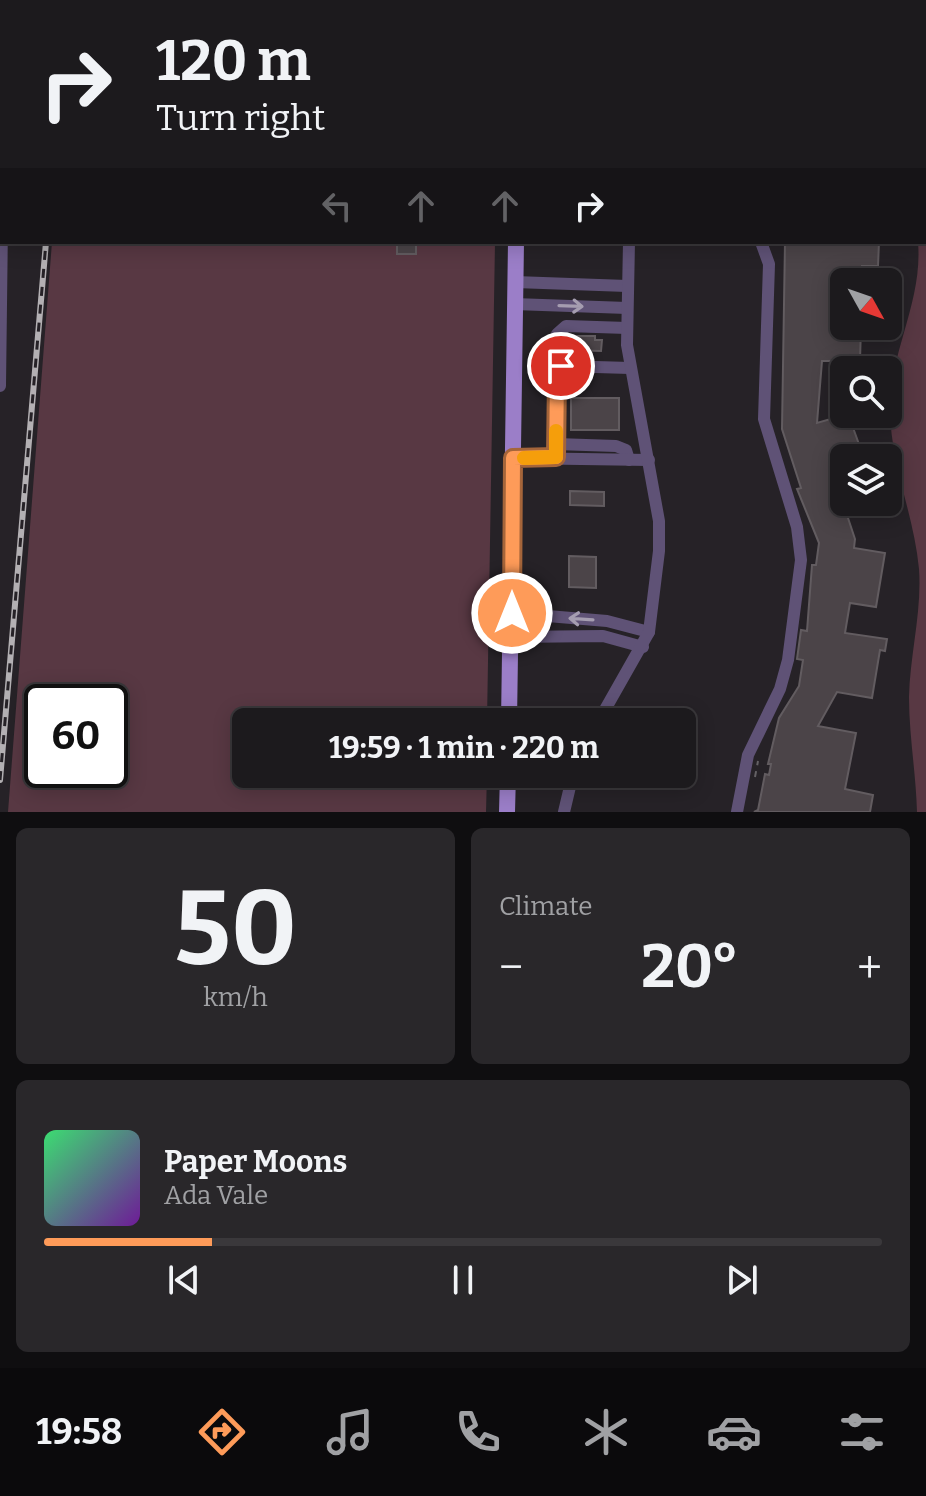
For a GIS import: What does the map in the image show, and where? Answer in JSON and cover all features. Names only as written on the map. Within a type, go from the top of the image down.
[{"type":"main road","points":[[509,708],[516,244]]},
{"type":"main road","points":[[507,812],[508,788]]},
{"type":"street","points":[[0,386],[2,244]]},
{"type":"street","points":[[606,708],[649,632],[659,551],[649,460],[630,368],[627,328],[629,244]]},
{"type":"street","points":[[762,244],[769,264]]},
{"type":"street","points":[[737,812],[748,755],[780,689],[788,660],[801,560],[797,527],[764,419],[771,244]]},
{"type":"street","points":[[515,282],[627,286]]},
{"type":"street","points":[[514,304],[627,308]]},
{"type":"street","points":[[627,328],[566,326],[560,329],[556,360],[561,366],[630,368]]},
{"type":"street","points":[[556,451],[557,375],[561,366]]},
{"type":"street","points":[[513,458],[556,451],[649,460]]},
{"type":"street","points":[[512,613],[607,621],[649,632]]},
{"type":"street","points":[[512,637],[603,636],[643,647]]},
{"type":"street","points":[[564,812],[570,788]]},
{"type":"path","points":[[752,778],[757,775],[758,758]]},
{"type":"shaded area","points":[[52,244],[495,244],[487,708],[232,708],[232,788],[487,788],[486,812],[8,812]]},
{"type":"shaded area","points":[[918,244],[926,244],[926,812],[917,812],[909,697],[919,601],[919,569],[902,486],[902,444],[893,444],[891,428],[902,428],[902,356],[898,356],[916,285]]},
{"type":"building","points":[[416,244],[416,254],[397,254],[397,245]]},
{"type":"building","points":[[785,244],[879,244],[878,266],[830,268],[830,340],[861,340],[860,356],[830,356],[830,361],[822,361],[817,423],[830,419],[830,428],[853,428],[859,444],[830,444],[830,516],[847,516],[855,539],[854,548],[885,553],[876,607],[850,603],[845,633],[887,639],[885,651],[880,650],[872,698],[837,692],[818,726],[856,733],[845,789],[873,795],[870,812],[754,812],[758,810],[765,774],[769,775],[771,764],[768,764],[779,718],[799,686],[803,660],[797,659],[801,630],[807,631],[812,565],[816,565],[819,543],[797,489],[801,488],[782,429]]},
{"type":"building","points":[[564,336],[595,336],[595,340],[602,340],[601,351],[564,350]]},
{"type":"building","points":[[571,398],[619,398],[619,430],[571,430]]},
{"type":"building","points":[[570,491],[604,492],[604,506],[570,505]]},
{"type":"building","points":[[569,556],[596,557],[596,588],[569,587]]},
{"type":"railway","points":[[0,780],[46,244]]},
{"type":"slow traffic","points":[[524,458],[556,457],[556,431]]},
{"type":"route","points":[[512,613],[513,458],[556,457],[557,375],[561,366]]}]
